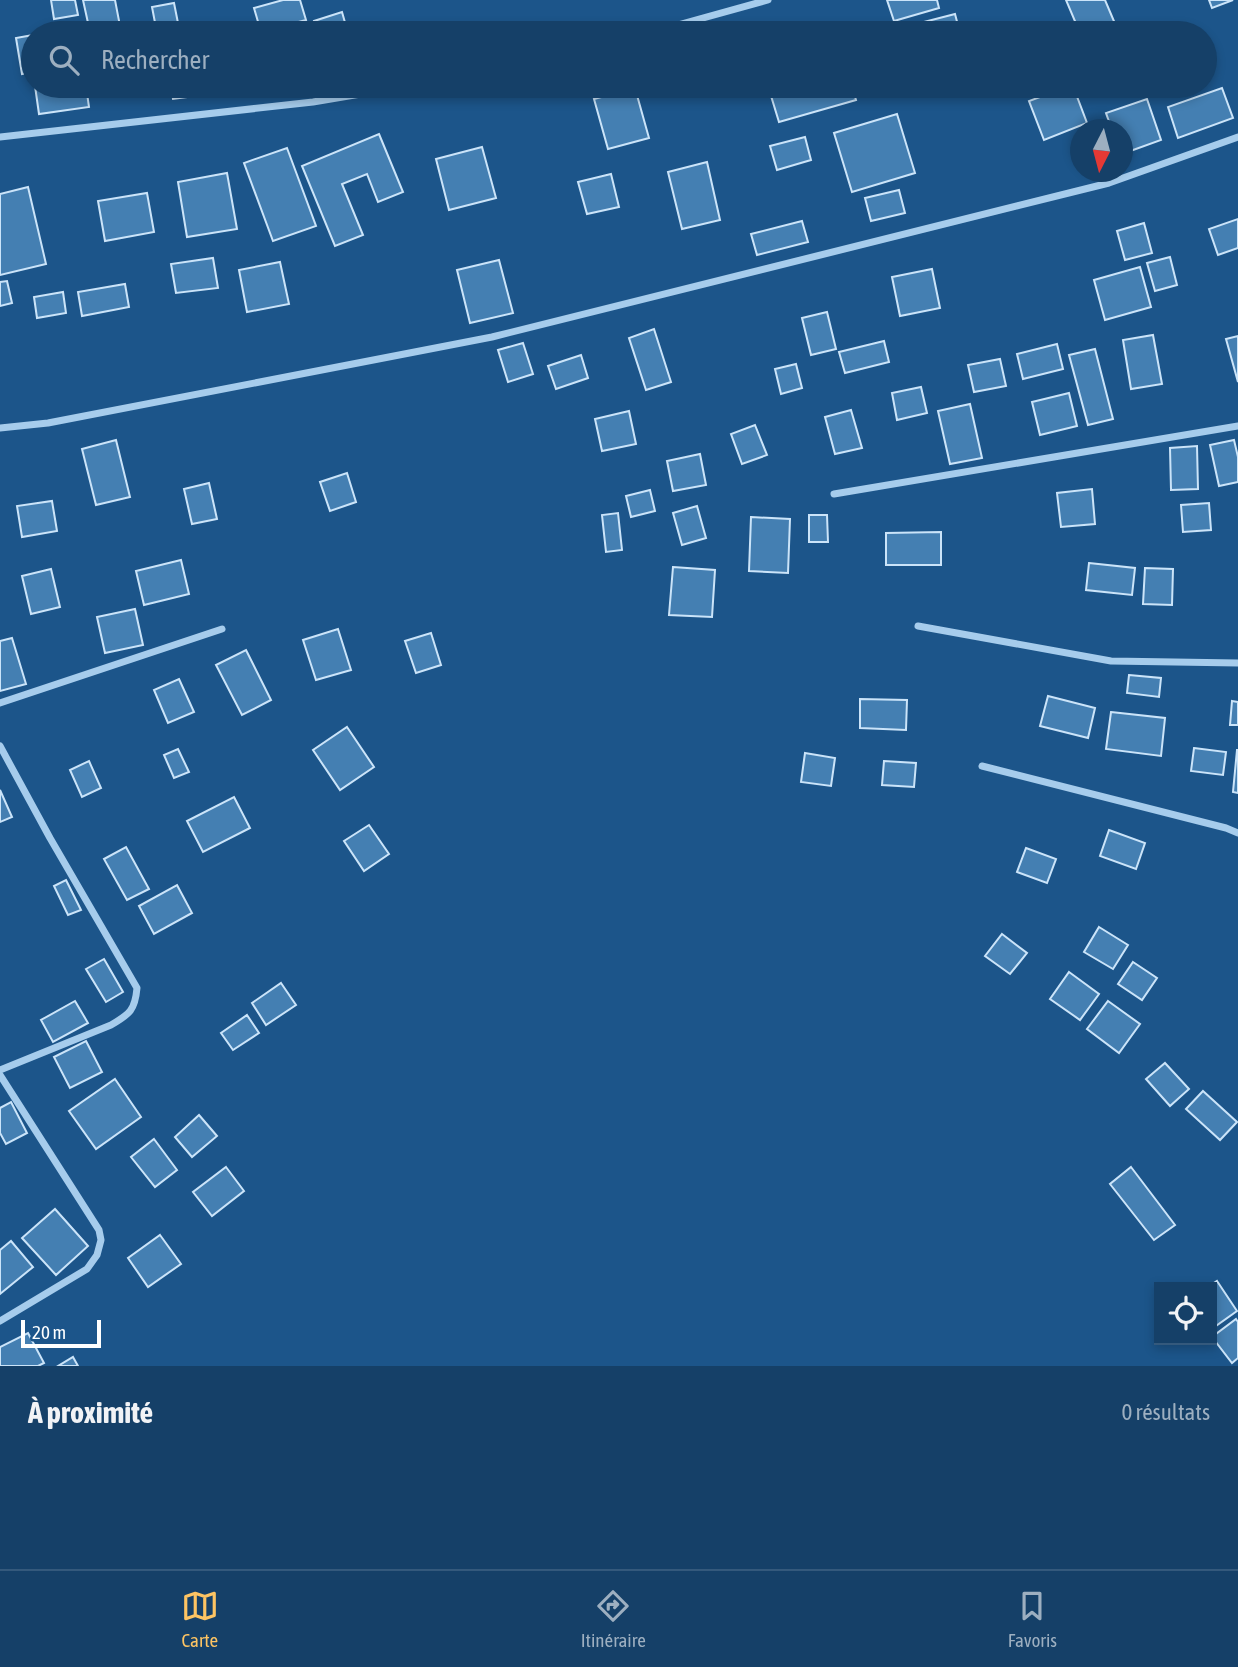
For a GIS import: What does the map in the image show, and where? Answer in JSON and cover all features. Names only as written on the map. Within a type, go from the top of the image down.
[{"type":"street","points":[[692,21],[768,0]]},
{"type":"street","points":[[0,137],[341,98]]},
{"type":"street","points":[[0,428],[48,423],[492,337],[1109,183],[1238,137]]},
{"type":"street","points":[[834,494],[1238,426]]},
{"type":"street","points":[[918,626],[1111,661],[1238,663]]},
{"type":"street","points":[[0,703],[222,629]]},
{"type":"street","points":[[0,746],[137,988],[136,1004],[126,1017],[0,1073],[99,1230],[101,1240],[97,1255],[87,1269],[0,1321]]},
{"type":"street","points":[[982,766],[1238,833]]},
{"type":"building","points":[[51,0],[75,0],[78,15],[54,19]]},
{"type":"building","points":[[83,0],[115,0],[119,21],[88,21]]},
{"type":"building","points":[[283,0],[300,0],[306,20],[258,21],[254,8]]},
{"type":"building","points":[[887,0],[937,0],[939,8],[894,21]]},
{"type":"building","points":[[1066,0],[1105,0],[1114,21],[1075,21]]},
{"type":"building","points":[[1209,0],[1233,0],[1212,8]]},
{"type":"building","points":[[174,3],[178,21],[155,21],[152,7]]},
{"type":"building","points":[[342,12],[345,21],[314,21]]},
{"type":"building","points":[[955,14],[957,21],[928,21]]},
{"type":"building","points":[[21,37],[21,68],[16,38]]},
{"type":"building","points":[[1222,88],[1233,118],[1178,138],[1168,107],[1194,98],[1217,98],[1217,90]]},
{"type":"building","points":[[37,98],[88,98],[89,107],[39,114]]},
{"type":"building","points":[[638,98],[649,138],[608,149],[594,99]]},
{"type":"building","points":[[772,98],[855,98],[856,100],[779,122]]},
{"type":"building","points":[[1037,98],[1078,98],[1085,119],[1070,119],[1070,130],[1044,140],[1029,101]]},
{"type":"building","points":[[1147,99],[1161,140],[1133,150],[1133,119],[1108,119],[1106,113]]},
{"type":"building","points":[[897,114],[915,173],[852,192],[834,133]]},
{"type":"building","points":[[379,134],[403,192],[378,202],[367,174],[342,184],[363,235],[335,246],[302,166]]},
{"type":"building","points":[[805,137],[811,160],[777,170],[770,146]]},
{"type":"building","points":[[482,147],[496,198],[449,210],[436,159]]},
{"type":"building","points":[[287,148],[316,226],[273,241],[244,163]]},
{"type":"building","points":[[707,162],[720,220],[682,229],[668,172]]},
{"type":"building","points":[[227,173],[237,229],[187,237],[178,182]]},
{"type":"building","points":[[611,174],[619,207],[587,214],[578,182]]},
{"type":"building","points":[[28,187],[46,264],[0,275],[0,194]]},
{"type":"building","points":[[899,190],[905,213],[871,221],[865,198]]},
{"type":"building","points":[[147,193],[154,232],[105,241],[98,201]]},
{"type":"building","points":[[1238,219],[1238,248],[1218,255],[1209,229]]},
{"type":"building","points":[[802,221],[808,242],[757,255],[751,234]]},
{"type":"building","points":[[1144,223],[1152,253],[1125,260],[1117,231]]},
{"type":"building","points":[[1170,257],[1177,285],[1155,291],[1147,263]]},
{"type":"building","points":[[213,258],[218,288],[176,293],[171,264]]},
{"type":"building","points":[[499,260],[513,313],[470,323],[457,270]]},
{"type":"building","points":[[280,262],[289,304],[247,312],[239,270]]},
{"type":"building","points":[[1140,267],[1151,307],[1105,320],[1094,280]]},
{"type":"building","points":[[932,269],[940,308],[900,316],[892,277]]},
{"type":"building","points":[[7,281],[12,303],[0,306],[0,282]]},
{"type":"building","points":[[125,284],[129,307],[82,316],[78,292]]},
{"type":"building","points":[[63,292],[66,313],[37,318],[34,297]]},
{"type":"building","points":[[827,312],[836,349],[811,355],[802,318]]},
{"type":"building","points":[[654,329],[671,382],[646,390],[629,338]]},
{"type":"building","points":[[1153,335],[1162,384],[1131,389],[1123,340]]},
{"type":"building","points":[[1238,336],[1238,382],[1226,339]]},
{"type":"building","points":[[884,341],[889,362],[845,373],[839,352]]},
{"type":"building","points":[[523,343],[533,374],[508,382],[498,350]]},
{"type":"building","points":[[1057,344],[1063,369],[1023,379],[1017,354]]},
{"type":"building","points":[[1095,349],[1113,419],[1088,425],[1069,355]]},
{"type":"building","points":[[581,355],[588,378],[556,389],[548,366]]},
{"type":"building","points":[[1000,359],[1006,386],[974,392],[968,365]]},
{"type":"building","points":[[796,364],[802,388],[781,394],[775,369]]},
{"type":"building","points":[[921,387],[927,413],[897,420],[892,393]]},
{"type":"building","points":[[1069,393],[1077,426],[1040,435],[1032,402]]},
{"type":"building","points":[[970,404],[982,458],[950,464],[938,411]]},
{"type":"building","points":[[851,410],[862,448],[835,454],[825,417]]},
{"type":"building","points":[[629,411],[636,444],[602,451],[595,419]]},
{"type":"building","points":[[755,425],[767,455],[742,464],[731,434]]},
{"type":"building","points":[[116,440],[130,497],[96,505],[82,449]]},
{"type":"building","points":[[1234,440],[1238,457],[1238,482],[1219,486],[1210,445]]},
{"type":"building","points":[[1197,446],[1198,489],[1171,490],[1170,448]]},
{"type":"building","points":[[700,454],[706,485],[673,491],[667,461]]},
{"type":"building","points":[[347,473],[356,502],[330,511],[320,482]]},
{"type":"building","points":[[209,483],[217,519],[192,524],[184,489]]},
{"type":"building","points":[[1092,489],[1095,524],[1061,527],[1057,493]]},
{"type":"building","points":[[650,490],[655,511],[631,517],[626,496]]},
{"type":"building","points":[[52,501],[57,531],[22,537],[17,506]]},
{"type":"building","points":[[1209,503],[1211,530],[1183,532],[1181,505]]},
{"type":"building","points":[[697,506],[706,538],[682,545],[673,513]]},
{"type":"building","points":[[618,513],[622,550],[606,552],[602,515]]},
{"type":"building","points":[[809,515],[827,515],[828,542],[809,542]]},
{"type":"building","points":[[751,517],[790,519],[788,573],[749,571]]},
{"type":"building","points":[[941,532],[941,565],[886,565],[886,533]]},
{"type":"building","points":[[181,560],[189,594],[144,605],[136,571]]},
{"type":"building","points":[[1089,563],[1135,568],[1132,595],[1086,590]]},
{"type":"building","points":[[673,567],[715,570],[712,617],[669,615]]},
{"type":"building","points":[[1145,568],[1173,569],[1172,605],[1143,604]]},
{"type":"building","points":[[51,569],[60,607],[31,614],[22,576]]},
{"type":"building","points":[[135,609],[143,645],[105,653],[97,617]]},
{"type":"building","points":[[338,629],[351,670],[316,680],[303,640]]},
{"type":"building","points":[[431,633],[441,665],[416,673],[405,641]]},
{"type":"building","points":[[12,638],[26,684],[0,691],[0,641]]},
{"type":"building","points":[[246,650],[271,700],[242,715],[216,665]]},
{"type":"building","points":[[1129,675],[1161,678],[1159,697],[1127,693]]},
{"type":"building","points":[[179,679],[194,712],[168,723],[154,690]]},
{"type":"building","points":[[1048,696],[1095,708],[1088,738],[1040,726]]},
{"type":"building","points":[[860,699],[907,700],[906,730],[860,728]]},
{"type":"building","points":[[1232,701],[1238,702],[1238,725],[1230,725]]},
{"type":"building","points":[[1111,712],[1165,718],[1161,756],[1106,749]]},
{"type":"building","points":[[347,727],[374,767],[340,790],[313,750]]},
{"type":"building","points":[[1194,748],[1226,752],[1223,775],[1191,771]]},
{"type":"building","points":[[178,749],[189,772],[174,778],[164,755]]},
{"type":"building","points":[[1238,750],[1238,793],[1233,792]]},
{"type":"building","points":[[805,753],[835,758],[831,786],[801,782]]},
{"type":"building","points":[[89,761],[101,788],[82,797],[70,770]]},
{"type":"building","points":[[884,761],[916,763],[914,787],[882,785]]},
{"type":"building","points":[[0,790],[12,817],[0,822]]},
{"type":"building","points":[[234,797],[250,828],[203,852],[187,821]]},
{"type":"building","points":[[369,825],[389,854],[364,871],[344,841]]},
{"type":"building","points":[[1109,830],[1145,843],[1136,869],[1100,856]]},
{"type":"building","points":[[126,847],[149,889],[127,900],[104,859]]},
{"type":"building","points":[[1026,848],[1056,859],[1047,883],[1017,872]]},
{"type":"building","points":[[66,880],[81,910],[68,915],[54,886]]},
{"type":"building","points":[[177,885],[192,913],[154,934],[139,906]]},
{"type":"building","points":[[1099,927],[1128,945],[1113,969],[1084,952]]},
{"type":"building","points":[[1002,934],[1027,953],[1010,974],[985,956]]},
{"type":"building","points":[[104,959],[123,992],[106,1002],[86,969]]},
{"type":"building","points":[[1133,962],[1157,978],[1142,1000],[1118,984]]},
{"type":"building","points":[[1069,972],[1099,994],[1080,1020],[1050,999]]},
{"type":"building","points":[[281,983],[296,1005],[266,1025],[252,1003]]},
{"type":"building","points":[[75,1001],[88,1023],[53,1042],[41,1020]]},
{"type":"building","points":[[1108,1001],[1140,1024],[1119,1053],[1087,1029]]},
{"type":"building","points":[[247,1015],[259,1033],[233,1050],[221,1033]]},
{"type":"building","points":[[86,1041],[102,1072],[70,1088],[54,1057]]},
{"type":"building","points":[[1165,1063],[1189,1089],[1170,1106],[1146,1079]]},
{"type":"building","points":[[115,1079],[141,1117],[96,1149],[69,1111]]},
{"type":"building","points":[[1203,1091],[1237,1122],[1220,1140],[1186,1109]]},
{"type":"building","points":[[11,1102],[27,1133],[6,1144],[0,1133],[0,1108]]},
{"type":"building","points":[[199,1115],[217,1136],[192,1157],[175,1137]]},
{"type":"building","points":[[154,1139],[177,1170],[155,1187],[131,1157]]},
{"type":"building","points":[[226,1167],[244,1191],[212,1216],[193,1192]]},
{"type":"building","points":[[1131,1167],[1175,1225],[1154,1240],[1110,1184]]},
{"type":"building","points":[[55,1209],[88,1246],[56,1275],[22,1238]]},
{"type":"building","points":[[160,1235],[181,1264],[148,1287],[128,1258]]},
{"type":"building","points":[[11,1241],[33,1267],[0,1294],[0,1250]]},
{"type":"building","points":[[1217,1281],[1237,1311],[1217,1325],[1217,1282]]},
{"type":"building","points":[[1236,1319],[1238,1322],[1238,1358],[1232,1363],[1217,1344],[1217,1333]]},
{"type":"building","points":[[28,1333],[44,1363],[38,1366],[0,1366],[0,1347]]},
{"type":"building","points":[[73,1357],[78,1366],[58,1366]]}]
